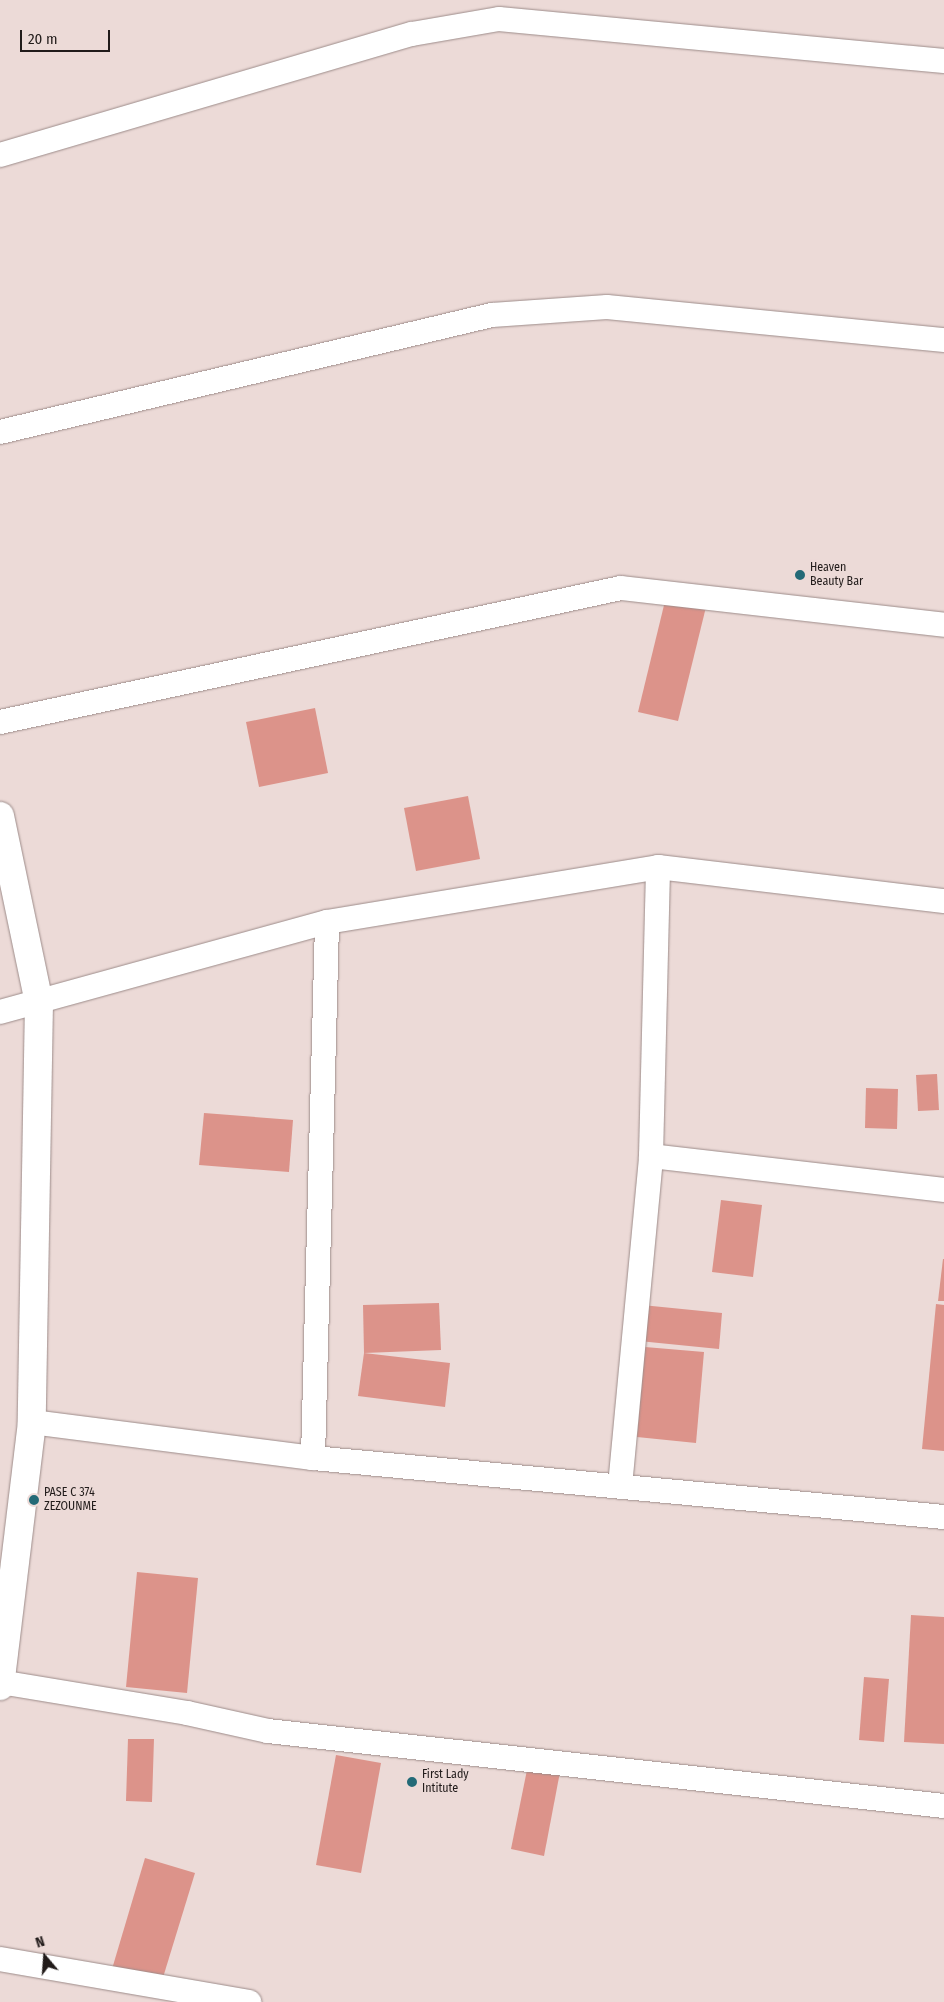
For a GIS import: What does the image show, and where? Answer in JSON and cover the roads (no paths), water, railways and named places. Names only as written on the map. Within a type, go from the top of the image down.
[{"type":"street","points":[[0,155],[412,34],[499,19],[944,61]]},
{"type":"street","points":[[0,432],[492,315],[607,307],[944,340]]},
{"type":"street","points":[[0,722],[621,588],[944,625]]},
{"type":"street","points":[[0,816],[39,1002],[32,1422],[3,1640],[0,1684],[187,1713],[268,1731],[944,1806]]},
{"type":"street","points":[[0,1012],[327,922],[658,867],[944,901]]},
{"type":"street","points":[[620,1486],[650,1156],[658,867]]},
{"type":"street","points":[[313,1458],[327,922]]},
{"type":"street","points":[[650,1156],[944,1190]]},
{"type":"street","points":[[32,1422],[313,1458],[944,1517]]},
{"type":"street","points":[[0,1959],[249,2002]]},
{"type":"place","name":"Heaven Beauty Bar","points":[[800,575]]},
{"type":"place","name":"PASE C 374 ZEZOUNME","points":[[34,1500]]},
{"type":"place","name":"First Lady Intitute","points":[[412,1782]]}]
